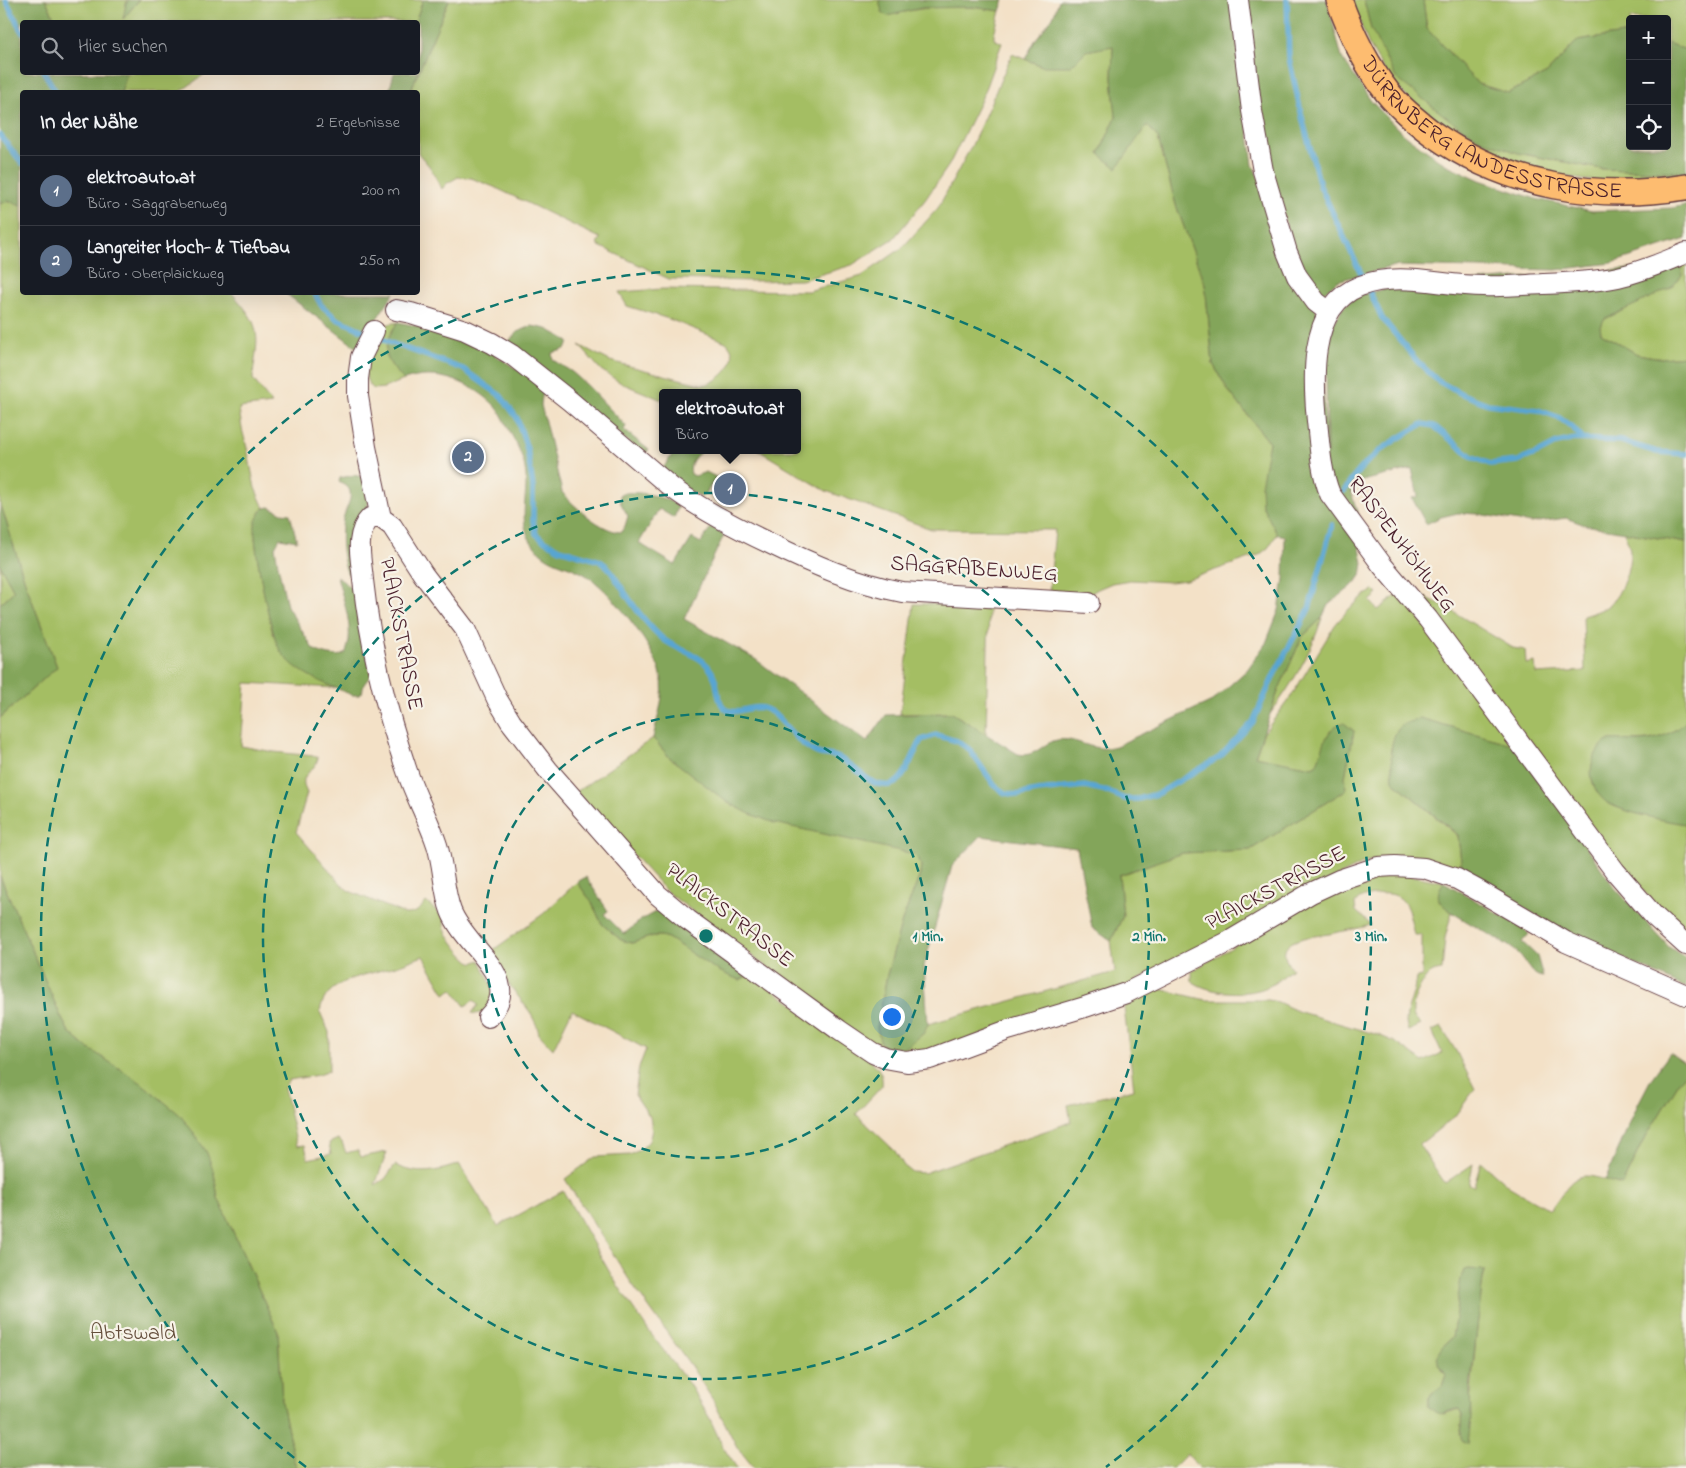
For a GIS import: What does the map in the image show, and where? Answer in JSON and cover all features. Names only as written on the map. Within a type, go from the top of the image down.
[{"type":"main road","name":"DÜRRNBERG LANDESSTRASSE","points":[[1339,0],[1351,33],[1369,67],[1389,95],[1418,123],[1451,146],[1489,166],[1522,179],[1565,188],[1610,192],[1657,191],[1686,187]]},
{"type":"street","points":[[1238,0],[1251,102],[1263,171],[1287,252],[1297,276],[1316,302],[1329,312]]},
{"type":"street","name":"RASPENHÖHWEG","points":[[1686,253],[1638,272],[1618,277],[1564,283],[1482,286],[1404,279],[1378,280],[1358,287],[1336,301],[1329,312],[1319,340],[1314,381],[1320,448],[1326,484],[1330,494],[1382,565],[1428,619],[1615,871],[1654,916],[1686,945]]},
{"type":"street","name":"SAGGRABENWEG","points":[[396,310],[443,322],[466,330],[492,343],[536,372],[689,501],[738,529],[832,572],[871,585],[902,592],[1089,603]]},
{"type":"street","points":[[371,335],[361,357],[358,396],[364,438],[381,518]]},
{"type":"street","name":"PLAICKSTRASSE","points":[[488,1018],[498,1006],[500,997],[498,980],[494,972],[465,935],[452,913],[444,888],[438,846],[407,772],[392,723],[378,664],[366,606],[360,544],[363,530],[370,518],[381,518],[392,526],[423,574],[465,629],[497,698],[511,722],[548,770],[658,894],[688,920],[839,1030],[885,1058],[908,1062],[930,1059],[1008,1030],[1126,993],[1228,942],[1311,893],[1340,880],[1378,867],[1424,868],[1457,880],[1566,942],[1686,995]]},
{"type":"green space","points":[[0,0],[46,0],[55,20],[20,20],[20,75],[126,75],[122,90],[20,90],[20,204],[8,201],[0,204]]},
{"type":"green space","points":[[46,0],[128,0],[124,18],[139,0],[423,0],[416,20],[55,20]]},
{"type":"green space","points":[[128,0],[139,0],[123,19],[126,4]]},
{"type":"green space","points":[[423,0],[449,0],[420,68],[420,20],[416,20]]},
{"type":"green space","points":[[449,0],[879,0],[899,13],[924,8],[949,7],[1000,11],[994,39],[1002,43],[981,100],[949,165],[925,200],[893,239],[852,265],[802,280],[669,279],[597,245],[600,238],[494,187],[471,178],[458,177],[446,184],[442,189],[430,167],[420,155],[420,90],[411,90],[417,75],[420,75],[420,68]]},
{"type":"green space","points":[[879,0],[1004,0],[1000,11],[973,7],[922,8],[887,16],[882,12]]},
{"type":"green space","points":[[1059,0],[1232,0],[1253,165],[1319,316],[1327,455],[1326,356],[1331,328],[1344,306],[1358,295],[1390,288],[1681,265],[1682,275],[1671,288],[1605,319],[1600,326],[1601,333],[1637,354],[1661,358],[1686,356],[1686,543],[1585,525],[1566,518],[1531,523],[1478,514],[1458,513],[1441,517],[1426,524],[1412,498],[1418,497],[1412,469],[1354,483],[1351,491],[1359,519],[1360,549],[1363,563],[1361,576],[1351,587],[1328,605],[1322,618],[1302,637],[1279,689],[1255,756],[1312,767],[1316,765],[1319,759],[1329,733],[1333,728],[1344,723],[1354,731],[1345,777],[1346,790],[1250,850],[1182,853],[1119,875],[1123,916],[1111,941],[1092,928],[1077,848],[981,836],[952,866],[924,966],[928,1024],[924,1033],[908,1046],[888,1053],[880,1041],[877,1028],[887,975],[902,921],[920,875],[921,866],[919,859],[914,854],[774,823],[748,813],[727,802],[670,758],[653,738],[662,690],[661,675],[657,663],[640,634],[618,604],[606,592],[584,574],[555,562],[542,554],[530,540],[524,517],[526,477],[524,466],[519,450],[499,411],[490,401],[465,384],[436,376],[404,380],[388,359],[386,346],[398,322],[416,326],[481,346],[546,388],[542,396],[541,405],[562,492],[567,498],[597,523],[614,531],[621,532],[628,516],[620,502],[620,495],[641,493],[659,497],[673,503],[678,507],[674,518],[659,509],[639,543],[675,565],[692,538],[701,543],[711,527],[724,535],[684,619],[755,659],[867,742],[886,715],[952,713],[1018,754],[1030,754],[1052,742],[1063,739],[1106,748],[1116,746],[1212,701],[1247,670],[1266,643],[1279,610],[1284,579],[1285,536],[1277,534],[1262,505],[1261,486],[1269,442],[1228,390],[1213,364],[1205,284],[1176,205],[1158,138],[1147,125],[1117,168],[1099,154],[1116,117],[1112,78],[1113,46],[1086,51],[1071,66],[1042,66],[1025,59],[1036,39],[1053,17]]},
{"type":"green space","points":[[1246,0],[1327,0],[1342,58],[1371,101],[1403,134],[1445,164],[1480,180],[1536,199],[1592,211],[1672,208],[1686,205],[1686,239],[1612,263],[1556,270],[1395,266],[1337,281],[1319,297],[1296,253],[1276,191],[1263,128]]},
{"type":"green space","points":[[1351,0],[1364,0],[1371,29],[1518,153],[1601,169],[1686,172],[1686,176],[1644,182],[1584,180],[1526,169],[1471,146],[1426,116],[1390,80],[1369,45]]},
{"type":"green space","points":[[1364,0],[1423,0],[1427,29],[1478,84],[1508,93],[1547,73],[1577,41],[1626,34],[1626,150],[1671,150],[1671,44],[1686,50],[1686,172],[1601,169],[1518,153],[1482,140],[1450,120],[1396,78],[1371,29]]},
{"type":"green space","points":[[1423,0],[1686,0],[1686,50],[1671,44],[1671,15],[1626,15],[1626,34],[1577,41],[1547,73],[1508,93],[1478,84],[1427,29]]},
{"type":"green space","points":[[1113,45],[1112,78],[1116,117],[1099,154],[1147,124],[1158,138],[1176,205],[1205,284],[1213,364],[1228,390],[1269,442],[1262,505],[1277,534],[1268,548],[1259,555],[1186,580],[1170,582],[1130,580],[1112,583],[1085,597],[1049,593],[1055,530],[931,529],[826,491],[765,454],[801,454],[801,389],[659,389],[659,399],[621,383],[601,370],[579,345],[610,361],[703,385],[717,379],[728,368],[733,355],[731,348],[726,342],[669,319],[627,306],[619,292],[662,289],[808,291],[862,276],[902,248],[938,208],[972,145],[1012,54],[1042,66],[1086,51]]},
{"type":"green space","points":[[126,75],[203,75],[183,90],[122,90]]},
{"type":"green space","points":[[393,75],[417,75],[411,90],[390,90]]},
{"type":"green space","points":[[8,201],[20,204],[20,295],[234,295],[250,316],[255,326],[257,338],[253,379],[272,404],[239,408],[255,488],[264,508],[260,513],[255,538],[260,574],[273,635],[316,679],[335,688],[246,683],[241,746],[318,758],[316,764],[305,777],[304,786],[307,793],[296,832],[349,891],[405,914],[417,911],[426,902],[445,918],[445,930],[461,952],[473,963],[480,960],[494,991],[485,1012],[472,1013],[478,1005],[474,1000],[465,1006],[452,989],[445,994],[423,956],[357,977],[337,986],[323,1001],[320,1012],[329,1032],[329,1071],[289,1080],[284,1088],[297,1146],[305,1145],[308,1159],[331,1154],[329,1143],[338,1139],[342,1142],[346,1153],[358,1150],[361,1157],[387,1152],[375,1185],[385,1179],[395,1165],[411,1171],[427,1172],[459,1164],[498,1226],[563,1191],[613,1278],[648,1330],[689,1384],[709,1417],[723,1447],[737,1468],[297,1468],[282,1402],[278,1332],[218,1198],[214,1173],[69,1032],[0,876],[0,718],[57,667],[25,582],[0,502],[0,204]]},
{"type":"green space","points":[[1686,263],[1686,356],[1661,358],[1637,354],[1601,333],[1600,326],[1605,319]]},
{"type":"green space","points":[[288,295],[393,295],[357,348]]},
{"type":"green space","points":[[398,322],[388,339],[386,352],[392,366],[404,380],[384,388],[374,389],[369,384],[366,373],[370,354],[382,328],[388,324]]},
{"type":"green space","points":[[532,326],[547,329],[569,341],[566,348],[552,353],[553,360],[572,372],[588,386],[626,426],[624,430],[649,450],[643,454],[510,346],[510,340],[517,332]]},
{"type":"green space","points":[[672,454],[698,454],[690,467],[691,474],[695,476],[706,472],[716,477],[707,492],[701,497],[660,473]]},
{"type":"green space","points":[[354,475],[366,478],[369,499],[353,574],[350,575],[347,573],[345,566],[341,539],[343,519],[349,502],[350,492],[347,487],[339,482],[340,478]]},
{"type":"green space","points":[[0,502],[25,582],[57,667],[0,718],[0,604],[14,591],[0,565]]},
{"type":"green space","points":[[270,507],[282,513],[290,514],[297,541],[280,538],[275,547],[278,565],[287,606],[313,649],[329,655],[345,654],[348,645],[349,626],[337,576],[357,595],[371,675],[364,684],[362,693],[359,695],[352,695],[304,673],[288,660],[277,644],[263,590],[255,535],[255,525],[258,516],[264,508]]},
{"type":"green space","points":[[1624,532],[1686,543],[1686,722],[1667,734],[1650,740],[1609,740],[1635,813],[1686,824],[1686,935],[1625,872],[1421,595],[1442,605],[1513,648],[1525,650],[1526,664],[1535,662],[1536,674],[1585,671],[1583,616],[1609,605],[1621,588],[1630,558],[1629,546]]},
{"type":"green space","points":[[0,565],[14,591],[0,604]]},
{"type":"green space","points":[[1374,590],[1378,594],[1370,601],[1378,610],[1400,593],[1515,745],[1393,781],[1458,836],[1462,870],[1423,861],[1368,861],[1120,989],[912,1057],[871,1045],[667,892],[576,792],[653,738],[670,758],[873,843],[914,854],[919,859],[921,866],[920,875],[902,921],[887,975],[877,1028],[924,1033],[928,1024],[1115,972],[1111,941],[1123,916],[1119,875],[1182,853],[1250,850],[1346,790],[1345,777],[1354,731],[1312,767],[1255,757],[1263,734],[1292,695],[1335,625],[1348,610],[1365,595]]},
{"type":"green space","points":[[914,604],[989,604],[986,734],[952,713],[900,714]]},
{"type":"green space","points":[[1322,618],[1300,668],[1270,714],[1302,637]]},
{"type":"green space","points":[[1420,718],[1515,745],[1615,888],[1669,947],[1686,958],[1686,988],[1550,924],[1462,870],[1458,835],[1393,781],[1391,750],[1395,735],[1404,724]]},
{"type":"green space","points":[[1686,722],[1686,824],[1620,809],[1601,797],[1593,784],[1591,769],[1594,757],[1604,744],[1610,740],[1641,741],[1655,739],[1674,731]]},
{"type":"green space","points":[[1398,873],[1444,882],[1449,910],[1452,912],[1445,938],[1442,970],[1433,972],[1426,978],[1414,1002],[1413,1014],[1421,1025],[1408,1031],[1406,1023],[1416,978],[1422,977],[1422,935],[1414,935],[1405,903],[1394,895],[1369,896],[1361,898],[1355,904],[1356,911],[1371,925],[1294,941],[1285,951],[1286,959],[1292,969],[1267,987],[1250,992],[1229,992],[1208,989],[1192,981],[1192,971],[1295,910],[1357,880]]},
{"type":"green space","name":"Abtswald","points":[[0,876],[69,1032],[85,1046],[140,1082],[179,1114],[207,1153],[214,1173],[218,1198],[278,1332],[282,1402],[297,1468],[0,1468]]},
{"type":"green space","points":[[586,877],[608,911],[604,914],[624,934],[641,920],[662,908],[751,974],[740,980],[730,976],[712,967],[668,938],[661,936],[653,936],[632,943],[621,940],[602,924],[591,901],[577,882]]},
{"type":"green space","points":[[577,882],[591,901],[602,924],[621,940],[632,943],[653,936],[661,936],[668,938],[721,972],[751,974],[868,1058],[877,1067],[882,1077],[882,1086],[856,1114],[895,1151],[904,1166],[912,1172],[924,1173],[1071,1122],[1068,1105],[1134,1089],[1123,1000],[1152,989],[1160,989],[1206,1000],[1268,1000],[1278,1002],[1297,1011],[1378,1035],[1395,1042],[1423,1062],[1442,1053],[1432,1031],[1441,1027],[1456,1051],[1475,1089],[1454,1117],[1419,1145],[1445,1183],[1473,1164],[1469,1184],[1474,1186],[1481,1162],[1510,1187],[1550,1210],[1566,1188],[1579,1177],[1595,1177],[1622,1185],[1642,1143],[1686,1071],[1686,1468],[1200,1468],[1187,1454],[1173,1468],[754,1468],[737,1447],[713,1400],[691,1366],[630,1281],[565,1179],[595,1157],[630,1155],[641,1149],[649,1141],[652,1130],[650,1117],[635,1095],[639,1067],[646,1049],[572,1010],[553,1049],[539,1034],[530,1012],[505,979],[489,953],[543,914]],"holes":[[[1484,1270],[1470,1403],[1460,1434],[1462,1418],[1459,1409],[1443,1414],[1429,1407],[1429,1398],[1432,1393],[1442,1386],[1446,1375],[1442,1369],[1442,1347],[1452,1338],[1464,1271]]]},
{"type":"green space","points":[[1444,882],[1523,928],[1529,934],[1522,942],[1537,956],[1543,977],[1534,973],[1521,956],[1512,949],[1460,918],[1443,905],[1438,895]]},
{"type":"green space","points":[[1670,1053],[1686,1064],[1686,1071],[1642,1143],[1622,1185],[1605,1180],[1638,1104],[1651,1079]]},
{"type":"green space","points":[[1464,1270],[1484,1270],[1470,1389],[1471,1418],[1468,1444],[1461,1439],[1462,1416],[1459,1409],[1441,1414],[1437,1413],[1429,1407],[1429,1398],[1432,1393],[1442,1386],[1446,1375],[1438,1362],[1437,1355],[1442,1347],[1452,1338],[1461,1278]]},
{"type":"waterway","points":[[6,0],[20,28]]},
{"type":"waterway","points":[[1287,0],[1289,58],[1320,186],[1382,318],[1417,361],[1438,381],[1462,394],[1488,404],[1538,410],[1558,417],[1572,427],[1583,439]]},
{"type":"waterway","points":[[46,75],[55,90]]},
{"type":"waterway","points":[[0,135],[20,160]]},
{"type":"waterway","points":[[316,295],[321,305],[337,319],[391,343],[463,369],[501,396],[517,418],[527,449],[533,486],[533,521],[536,534],[560,549],[600,561],[608,567],[633,605],[663,639],[698,658],[708,666],[714,677],[720,701],[727,710],[766,709],[774,714],[809,749],[823,755],[834,756],[844,760],[870,781],[878,784],[893,784],[898,781],[906,771],[921,740],[936,735],[957,741],[969,749],[995,786],[1005,793],[1017,795],[1084,786],[1103,790],[1125,799],[1138,799],[1157,794],[1220,757],[1253,722],[1274,675],[1309,609],[1332,525]]},
{"type":"waterway","points":[[1344,491],[1369,460],[1399,438],[1423,424],[1434,426],[1471,456],[1490,464],[1518,461],[1557,443],[1575,439],[1621,441],[1657,452],[1686,454]]},
{"type":"place","name":"Langreiter Hoch- & Tiefbau","points":[[468,457]]},
{"type":"place","name":"elektroauto.at","points":[[730,489]]}]
